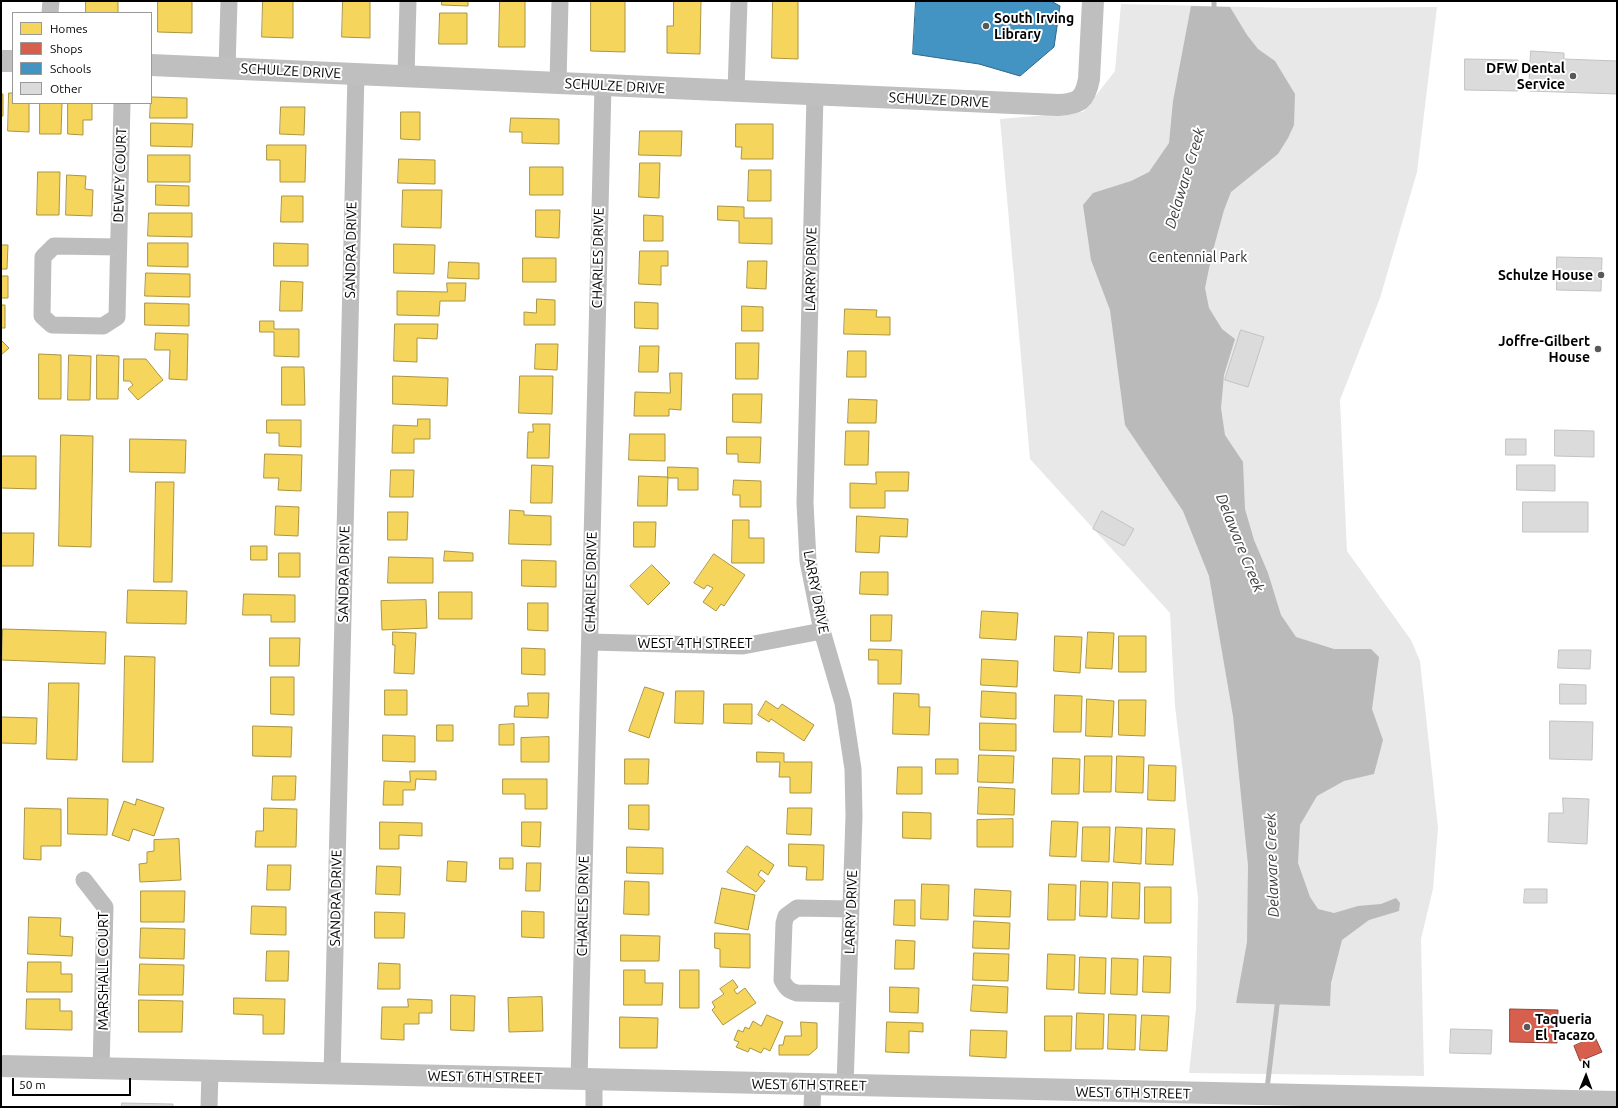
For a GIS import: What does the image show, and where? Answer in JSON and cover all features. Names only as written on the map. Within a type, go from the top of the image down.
[{"type":"street","points":[[50,12],[51,1]]},
{"type":"street","points":[[227,68],[229,1]]},
{"type":"street","points":[[406,76],[408,1]]},
{"type":"street","points":[[558,83],[560,1]]},
{"type":"street","points":[[736,91],[739,1]]},
{"type":"street","name":"SCHULZE DRIVE","points":[[152,66],[227,68],[1058,106],[1070,105],[1078,102],[1087,92],[1093,1]]},
{"type":"street","points":[[1,61],[12,61]]},
{"type":"street","name":"SANDRA DRIVE","points":[[332,1074],[356,74]]},
{"type":"street","name":"CHARLES DRIVE","points":[[594,1107],[587,1080],[590,642],[603,85]]},
{"type":"street","name":"LARRY DRIVE","points":[[815,95],[805,503],[808,561],[822,631],[844,703],[853,769],[854,816],[845,1086]]},
{"type":"street","name":"DEWEY COURT","points":[[118,247],[54,246],[43,257],[42,316],[52,325],[103,326],[117,317],[122,104]]},
{"type":"street","name":"WEST 4TH STREET","points":[[590,642],[743,646],[822,631]]},
{"type":"street","name":"MARSHALL COURT","points":[[84,880],[105,907],[101,1069]]},
{"type":"street","points":[[848,994],[797,993],[790,991],[786,987],[782,980],[784,923],[786,916],[797,908],[851,909]]},
{"type":"street","name":"WEST 6TH STREET","points":[[1,1066],[1195,1094],[1343,1096],[1421,1103],[1617,1102]]},
{"type":"street","points":[[209,1107],[210,1071]]},
{"type":"street","points":[[812,1107],[813,1085]]},
{"type":"green space","name":"Centennial Park","points":[[1121,4],[1294,8],[1437,7],[1417,172],[1380,298],[1340,400],[1347,551],[1411,640],[1420,661],[1438,828],[1433,889],[1421,939],[1424,1076],[1189,1073],[1196,1008],[1198,898],[1175,706],[1170,613],[1030,459],[1000,119],[1083,112],[1115,71]]},
{"type":"water","points":[[1191,6],[1230,7],[1247,35],[1258,49],[1275,61],[1295,94],[1294,125],[1278,154],[1231,192],[1224,210],[1212,254],[1205,288],[1209,308],[1222,329],[1235,339],[1224,375],[1221,408],[1225,435],[1243,462],[1245,509],[1254,540],[1268,573],[1281,615],[1296,637],[1334,649],[1371,649],[1379,657],[1372,709],[1383,740],[1374,774],[1344,781],[1317,796],[1300,825],[1298,863],[1310,897],[1318,909],[1334,913],[1358,906],[1381,904],[1396,898],[1400,903],[1399,911],[1369,920],[1342,940],[1331,983],[1330,1006],[1236,1003],[1247,942],[1248,865],[1233,716],[1209,576],[1183,511],[1125,425],[1110,310],[1091,260],[1083,205],[1093,193],[1131,181],[1149,172],[1169,143],[1173,101]]},
{"type":"building: Homes","points":[[86,1],[118,1],[118,12],[86,12]]},
{"type":"building: Homes","points":[[158,1],[192,1],[192,33],[158,32]]},
{"type":"building: Homes","points":[[263,1],[293,1],[293,38],[262,37]]},
{"type":"building: Homes","points":[[343,1],[370,1],[370,38],[342,37]]},
{"type":"building: Homes","points":[[442,1],[468,1],[468,6],[442,5]]},
{"type":"building: Homes","points":[[500,1],[525,1],[525,47],[499,47]]},
{"type":"building: Homes","points":[[591,1],[625,1],[625,52],[591,51]]},
{"type":"building: Homes","points":[[674,1],[701,1],[700,54],[667,53],[667,26],[673,26]]},
{"type":"building: Homes","points":[[773,1],[798,1],[798,59],[772,58]]},
{"type":"building: Homes","points":[[440,13],[467,13],[467,44],[439,44]]},
{"type":"building: Homes","points":[[9,93],[12,93],[12,104],[29,104],[29,132],[8,131]]},
{"type":"building: Homes","points":[[1,94],[3,94],[3,116],[1,116]]},
{"type":"building: Homes","points":[[152,97],[187,98],[187,118],[150,118]]},
{"type":"building: Homes","points":[[40,104],[62,104],[61,134],[40,134]]},
{"type":"building: Homes","points":[[68,104],[92,104],[92,120],[83,120],[83,135],[68,134]]},
{"type":"building: Homes","points":[[281,107],[305,107],[304,135],[280,134]]},
{"type":"building: Homes","points":[[401,112],[420,112],[420,140],[401,139]]},
{"type":"building: Homes","points":[[511,118],[559,119],[559,144],[522,143],[522,132],[510,132]]},
{"type":"building: Homes","points":[[151,123],[193,124],[192,147],[151,146]]},
{"type":"building: Homes","points":[[736,124],[773,124],[773,159],[741,159],[742,147],[736,147]]},
{"type":"building: Homes","points":[[640,131],[682,131],[681,156],[639,155]]},
{"type":"building: Homes","points":[[267,145],[306,145],[305,182],[280,182],[280,160],[267,160]]},
{"type":"building: Homes","points":[[148,155],[190,155],[190,182],[148,182]]},
{"type":"building: Homes","points":[[399,159],[435,160],[435,184],[398,183]]},
{"type":"building: Homes","points":[[640,163],[660,163],[659,198],[639,197]]},
{"type":"building: Homes","points":[[530,167],[563,167],[563,195],[530,195]]},
{"type":"building: Homes","points":[[749,170],[771,170],[771,201],[748,201]]},
{"type":"building: Homes","points":[[38,172],[60,172],[59,215],[37,215]]},
{"type":"building: Homes","points":[[67,175],[86,176],[85,189],[93,190],[92,216],[66,215]]},
{"type":"building: Homes","points":[[156,185],[189,186],[189,206],[156,205]]},
{"type":"building: Homes","points":[[403,190],[442,190],[441,228],[402,227]]},
{"type":"building: Homes","points":[[282,196],[303,196],[303,222],[281,222]]},
{"type":"building: Homes","points":[[718,206],[744,207],[744,218],[772,218],[772,244],[739,243],[739,221],[718,220]]},
{"type":"building: Homes","points":[[536,210],[560,210],[559,238],[536,237]]},
{"type":"building: Homes","points":[[149,213],[192,213],[192,237],[148,236]]},
{"type":"building: Homes","points":[[644,215],[663,216],[663,241],[644,241]]},
{"type":"building: Homes","points":[[148,243],[188,243],[188,267],[148,266]]},
{"type":"building: Homes","points":[[274,243],[308,244],[308,266],[274,266]]},
{"type":"building: Homes","points":[[394,244],[435,245],[434,274],[394,273]]},
{"type":"building: Homes","points":[[1,245],[8,245],[7,269],[1,269]]},
{"type":"building: Homes","points":[[640,251],[668,251],[668,266],[661,266],[661,285],[639,284]]},
{"type":"building: Homes","points":[[523,258],[556,258],[556,282],[523,282]]},
{"type":"building: Homes","points":[[748,261],[767,261],[766,289],[747,288]]},
{"type":"building: Homes","points":[[449,262],[479,263],[479,279],[448,278]]},
{"type":"building: Homes","points":[[146,273],[190,274],[190,297],[145,296]]},
{"type":"building: Homes","points":[[1,276],[8,276],[8,298],[1,298]]},
{"type":"building: Homes","points":[[281,281],[303,282],[302,311],[280,311]]},
{"type":"building: Homes","points":[[447,283],[466,283],[465,301],[440,301],[439,316],[397,315],[397,291],[447,292]]},
{"type":"building: Homes","points":[[537,299],[555,300],[555,325],[524,325],[524,312],[536,313]]},
{"type":"building: Homes","points":[[635,302],[658,303],[658,329],[635,328]]},
{"type":"building: Homes","points":[[145,303],[189,304],[189,326],[145,325]]},
{"type":"building: Homes","points":[[1,305],[5,305],[5,328],[1,328]]},
{"type":"building: Homes","points":[[742,306],[763,307],[763,331],[742,331]]},
{"type":"building: Homes","points":[[845,309],[877,310],[876,317],[890,317],[890,335],[844,334]]},
{"type":"building: Homes","points":[[260,321],[274,321],[274,329],[299,329],[299,357],[274,356],[274,332],[260,332]]},
{"type":"building: Homes","points":[[395,324],[438,324],[437,339],[417,338],[417,362],[394,361]]},
{"type":"building: Homes","points":[[156,333],[188,334],[187,380],[169,379],[170,350],[155,350]]},
{"type":"building: Homes","points":[[1,340],[9,348],[1,355]]},
{"type":"building: Homes","points":[[736,343],[759,343],[758,379],[736,379]]},
{"type":"building: Homes","points":[[536,344],[558,344],[557,370],[535,369]]},
{"type":"building: Homes","points":[[640,346],[659,346],[658,372],[639,372]]},
{"type":"building: Homes","points":[[848,351],[866,351],[866,377],[847,377]]},
{"type":"building: Homes","points":[[39,354],[61,355],[61,399],[39,399]]},
{"type":"building: Homes","points":[[69,355],[91,356],[90,400],[68,400]]},
{"type":"building: Homes","points":[[97,355],[119,356],[118,399],[97,399]]},
{"type":"building: Homes","points":[[124,359],[146,359],[163,380],[138,400],[128,389],[133,385],[130,381],[124,381]]},
{"type":"building: Homes","points":[[282,367],[304,367],[305,405],[282,405]]},
{"type":"building: Homes","points":[[670,373],[682,373],[681,410],[669,409],[669,416],[634,416],[635,392],[670,393]]},
{"type":"building: Homes","points":[[393,376],[448,378],[447,406],[393,404]]},
{"type":"building: Homes","points":[[520,376],[553,376],[552,414],[519,413]]},
{"type":"building: Homes","points":[[733,394],[762,394],[761,423],[733,422]]},
{"type":"building: Homes","points":[[849,399],[877,400],[876,423],[848,423]]},
{"type":"building: Homes","points":[[418,419],[430,419],[430,439],[414,439],[414,453],[392,453],[393,425],[417,426]]},
{"type":"building: Homes","points":[[267,420],[301,420],[301,447],[279,446],[279,433],[267,433]]},
{"type":"building: Homes","points":[[533,424],[550,424],[549,458],[527,458],[528,432],[533,432]]},
{"type":"building: Homes","points":[[846,431],[869,431],[868,465],[845,465]]},
{"type":"building: Homes","points":[[630,434],[665,434],[665,461],[629,460]]},
{"type":"building: Homes","points":[[61,435],[93,436],[91,547],[59,546]]},
{"type":"building: Homes","points":[[727,437],[761,437],[760,463],[738,462],[738,454],[727,454]]},
{"type":"building: Homes","points":[[130,439],[186,440],[185,473],[130,472]]},
{"type":"building: Homes","points":[[265,454],[302,455],[301,491],[278,490],[279,478],[264,478]]},
{"type":"building: Homes","points":[[1,456],[36,456],[36,489],[1,488]]},
{"type":"building: Homes","points":[[532,465],[553,466],[552,503],[531,503]]},
{"type":"building: Homes","points":[[668,467],[698,468],[698,490],[678,490],[678,478],[668,478]]},
{"type":"building: Homes","points":[[391,470],[414,470],[413,497],[390,497]]},
{"type":"building: Homes","points":[[876,472],[909,472],[908,491],[885,491],[885,508],[850,508],[850,483],[876,484]]},
{"type":"building: Homes","points":[[639,476],[668,477],[667,506],[638,506]]},
{"type":"building: Homes","points":[[734,480],[761,481],[761,507],[740,507],[740,495],[733,495]]},
{"type":"building: Homes","points":[[156,482],[174,482],[172,582],[154,582]]},
{"type":"building: Homes","points":[[276,506],[299,507],[298,536],[275,535]]},
{"type":"building: Homes","points":[[510,510],[524,511],[524,515],[551,516],[551,545],[509,544]]},
{"type":"building: Homes","points":[[388,512],[408,512],[407,540],[388,540]]},
{"type":"building: Homes","points":[[857,516],[908,519],[907,537],[880,536],[879,553],[856,552]]},
{"type":"building: Homes","points":[[733,520],[749,520],[749,538],[764,538],[764,563],[732,563]]},
{"type":"building: Homes","points":[[634,522],[656,522],[655,547],[634,547]]},
{"type":"building: Homes","points":[[1,533],[34,533],[33,566],[1,566]]},
{"type":"building: Homes","points":[[251,546],[267,546],[267,560],[251,560]]},
{"type":"building: Homes","points":[[445,551],[473,553],[473,561],[444,561]]},
{"type":"building: Homes","points":[[279,553],[300,553],[300,577],[279,577]]},
{"type":"building: Homes","points":[[714,554],[745,575],[724,606],[721,604],[716,611],[703,602],[713,588],[707,585],[704,589],[694,583]]},
{"type":"building: Homes","points":[[389,557],[433,558],[433,583],[388,583]]},
{"type":"building: Homes","points":[[522,560],[556,561],[556,587],[522,586]]},
{"type":"building: Homes","points":[[652,565],[670,583],[648,605],[630,586]]},
{"type":"building: Homes","points":[[861,572],[888,572],[888,595],[860,594]]},
{"type":"building: Homes","points":[[128,590],[187,591],[186,624],[127,623]]},
{"type":"building: Homes","points":[[439,592],[472,592],[472,619],[439,619]]},
{"type":"building: Homes","points":[[244,594],[295,595],[295,622],[271,622],[271,615],[243,615]]},
{"type":"building: Homes","points":[[426,600],[427,628],[382,630],[381,601]]},
{"type":"building: Homes","points":[[528,603],[548,603],[548,631],[528,630]]},
{"type":"building: Homes","points":[[982,611],[1018,613],[1016,640],[980,638]]},
{"type":"building: Homes","points":[[871,615],[892,615],[891,641],[871,641]]},
{"type":"building: Homes","points":[[3,629],[106,632],[105,664],[2,660]]},
{"type":"building: Homes","points":[[393,632],[416,633],[414,674],[394,673],[395,645],[393,645]]},
{"type":"building: Homes","points":[[1088,632],[1114,633],[1112,669],[1086,668]]},
{"type":"building: Homes","points":[[1055,636],[1082,637],[1080,673],[1054,671]]},
{"type":"building: Homes","points":[[1119,636],[1146,636],[1146,672],[1119,672]]},
{"type":"building: Homes","points":[[270,638],[300,638],[299,666],[270,666]]},
{"type":"building: Homes","points":[[522,648],[545,649],[545,675],[522,674]]},
{"type":"building: Homes","points":[[869,649],[902,650],[901,684],[878,684],[878,660],[869,660]]},
{"type":"building: Homes","points":[[125,656],[155,657],[153,762],[123,762]]},
{"type":"building: Homes","points":[[982,659],[1018,661],[1017,687],[981,685]]},
{"type":"building: Homes","points":[[271,677],[294,677],[294,715],[271,714]]},
{"type":"building: Homes","points":[[49,683],[79,683],[77,760],[47,759]]},
{"type":"building: Homes","points":[[645,687],[664,693],[649,738],[629,731]]},
{"type":"building: Homes","points":[[385,690],[407,690],[407,715],[385,715]]},
{"type":"building: Homes","points":[[676,691],[704,691],[703,724],[675,723]]},
{"type":"building: Homes","points":[[982,691],[1016,693],[1016,719],[981,717]]},
{"type":"building: Homes","points":[[528,693],[549,693],[548,718],[514,717],[515,706],[528,706]]},
{"type":"building: Homes","points":[[894,693],[919,694],[919,707],[930,707],[929,735],[893,734]]},
{"type":"building: Homes","points":[[1055,695],[1082,696],[1081,732],[1054,732]]},
{"type":"building: Homes","points":[[1087,699],[1114,701],[1112,737],[1086,736]]},
{"type":"building: Homes","points":[[1119,700],[1146,700],[1145,736],[1119,735]]},
{"type":"building: Homes","points":[[766,701],[778,709],[782,704],[814,725],[804,741],[771,719],[769,722],[758,715]]},
{"type":"building: Homes","points":[[724,704],[752,704],[752,724],[724,723]]},
{"type":"building: Homes","points":[[1,717],[37,718],[36,744],[1,743]]},
{"type":"building: Homes","points":[[980,723],[1016,724],[1016,751],[980,750]]},
{"type":"building: Homes","points":[[514,724],[514,745],[499,745],[499,725]]},
{"type":"building: Homes","points":[[437,725],[453,725],[453,741],[437,741]]},
{"type":"building: Homes","points":[[253,726],[292,727],[291,757],[253,756]]},
{"type":"building: Homes","points":[[383,735],[415,736],[415,762],[383,761]]},
{"type":"building: Homes","points":[[549,737],[549,762],[521,762],[521,738]]},
{"type":"building: Homes","points":[[757,752],[784,753],[784,762],[812,762],[811,793],[790,793],[790,777],[779,777],[780,762],[757,762]]},
{"type":"building: Homes","points":[[979,755],[1014,756],[1013,783],[978,782]]},
{"type":"building: Homes","points":[[1085,756],[1112,756],[1111,792],[1084,792]]},
{"type":"building: Homes","points":[[1117,756],[1144,757],[1143,793],[1116,792]]},
{"type":"building: Homes","points":[[1053,758],[1080,759],[1079,794],[1052,794]]},
{"type":"building: Homes","points":[[625,759],[649,759],[648,784],[625,784]]},
{"type":"building: Homes","points":[[936,759],[958,759],[958,774],[936,774]]},
{"type":"building: Homes","points":[[1149,765],[1176,766],[1175,801],[1148,800]]},
{"type":"building: Homes","points":[[898,767],[922,767],[922,794],[897,794]]},
{"type":"building: Homes","points":[[410,771],[436,771],[436,780],[416,779],[415,790],[403,790],[403,805],[383,805],[384,781],[410,782]]},
{"type":"building: Homes","points":[[273,776],[296,776],[295,800],[272,800]]},
{"type":"building: Homes","points":[[503,779],[547,779],[547,809],[525,809],[525,794],[503,794]]},
{"type":"building: Homes","points":[[979,787],[1015,789],[1014,815],[978,814]]},
{"type":"building: Homes","points":[[68,798],[108,799],[107,835],[68,834]]},
{"type":"building: Homes","points":[[137,799],[164,808],[154,836],[133,829],[129,841],[112,835],[124,801],[135,805]]},
{"type":"building: Homes","points":[[629,805],[649,805],[649,830],[629,829]]},
{"type":"building: Homes","points":[[25,808],[61,809],[61,846],[41,846],[41,860],[24,859]]},
{"type":"building: Homes","points":[[264,808],[297,809],[296,847],[255,847],[256,831],[263,831]]},
{"type":"building: Homes","points":[[788,808],[812,808],[811,835],[787,834]]},
{"type":"building: Homes","points":[[903,812],[931,813],[931,839],[903,838]]},
{"type":"building: Homes","points":[[1013,819],[1013,847],[977,847],[977,820]]},
{"type":"building: Homes","points":[[1052,821],[1078,822],[1076,857],[1050,856]]},
{"type":"building: Homes","points":[[380,822],[422,823],[422,836],[399,835],[399,849],[380,849]]},
{"type":"building: Homes","points":[[522,822],[541,822],[540,847],[522,846]]},
{"type":"building: Homes","points":[[1083,827],[1110,827],[1109,862],[1082,861]]},
{"type":"building: Homes","points":[[1116,827],[1142,828],[1141,864],[1114,862]]},
{"type":"building: Homes","points":[[1147,828],[1175,829],[1173,865],[1146,864]]},
{"type":"building: Homes","points":[[179,839],[181,880],[140,882],[139,864],[147,863],[147,852],[154,851],[154,840]]},
{"type":"building: Homes","points":[[789,844],[824,845],[823,880],[806,880],[807,867],[789,866]]},
{"type":"building: Homes","points":[[747,846],[774,865],[768,875],[761,870],[758,875],[765,881],[756,892],[727,872]]},
{"type":"building: Homes","points":[[627,847],[663,848],[663,874],[627,873]]},
{"type":"building: Homes","points":[[500,858],[513,858],[513,869],[500,869]]},
{"type":"building: Homes","points":[[448,861],[467,862],[466,882],[447,881]]},
{"type":"building: Homes","points":[[527,863],[541,863],[540,891],[526,891]]},
{"type":"building: Homes","points":[[268,865],[291,865],[290,890],[267,890]]},
{"type":"building: Homes","points":[[377,866],[401,867],[400,895],[376,894]]},
{"type":"building: Homes","points":[[625,881],[649,882],[649,915],[624,914]]},
{"type":"building: Homes","points":[[1081,881],[1108,882],[1107,917],[1080,916]]},
{"type":"building: Homes","points":[[1113,882],[1140,883],[1139,919],[1112,918]]},
{"type":"building: Homes","points":[[922,884],[949,885],[948,920],[921,919]]},
{"type":"building: Homes","points":[[1049,884],[1076,885],[1075,920],[1048,920]]},
{"type":"building: Homes","points":[[1145,887],[1171,887],[1171,923],[1145,923]]},
{"type":"building: Homes","points":[[722,888],[755,895],[748,930],[715,923]]},
{"type":"building: Homes","points":[[975,889],[1011,891],[1010,917],[974,916]]},
{"type":"building: Homes","points":[[141,891],[185,891],[184,922],[141,922]]},
{"type":"building: Homes","points":[[895,900],[915,900],[915,926],[894,925]]},
{"type":"building: Homes","points":[[252,906],[286,907],[286,935],[251,934]]},
{"type":"building: Homes","points":[[522,911],[544,912],[544,938],[522,937]]},
{"type":"building: Homes","points":[[375,912],[405,913],[404,938],[375,938]]},
{"type":"building: Homes","points":[[29,917],[61,918],[60,936],[73,937],[72,956],[28,954]]},
{"type":"building: Homes","points":[[974,921],[1010,923],[1009,949],[973,948]]},
{"type":"building: Homes","points":[[141,928],[185,929],[184,959],[140,958]]},
{"type":"building: Homes","points":[[715,933],[750,934],[750,968],[720,967],[720,949],[715,948]]},
{"type":"building: Homes","points":[[621,935],[660,936],[659,961],[621,961]]},
{"type":"building: Homes","points":[[896,940],[915,941],[914,969],[895,969]]},
{"type":"building: Homes","points":[[267,951],[289,951],[288,981],[266,981]]},
{"type":"building: Homes","points":[[974,953],[1009,954],[1008,981],[973,980]]},
{"type":"building: Homes","points":[[1048,954],[1075,955],[1074,990],[1047,989]]},
{"type":"building: Homes","points":[[1144,956],[1171,957],[1170,993],[1143,992]]},
{"type":"building: Homes","points":[[1080,957],[1106,958],[1105,994],[1079,993]]},
{"type":"building: Homes","points":[[1112,958],[1138,959],[1137,995],[1111,994]]},
{"type":"building: Homes","points":[[28,962],[61,962],[61,974],[72,974],[72,992],[27,992]]},
{"type":"building: Homes","points":[[379,963],[400,964],[400,989],[378,989]]},
{"type":"building: Homes","points":[[140,964],[184,965],[183,995],[139,995]]},
{"type":"building: Homes","points":[[624,970],[645,970],[645,983],[663,983],[662,1005],[624,1005]]},
{"type":"building: Homes","points":[[680,970],[699,970],[699,1008],[680,1008]]},
{"type":"building: Homes","points":[[733,980],[738,987],[734,990],[737,994],[745,988],[756,1003],[723,1025],[712,1010],[715,1007],[712,1002],[724,994],[720,989]]},
{"type":"building: Homes","points":[[973,985],[1008,987],[1007,1013],[971,1011]]},
{"type":"building: Homes","points":[[890,987],[919,988],[918,1013],[890,1012]]},
{"type":"building: Homes","points":[[451,995],[475,996],[474,1031],[451,1030]]},
{"type":"building: Homes","points":[[542,997],[543,1031],[509,1032],[508,998]]},
{"type":"building: Homes","points":[[234,998],[285,999],[284,1034],[263,1034],[263,1015],[234,1014]]},
{"type":"building: Homes","points":[[27,999],[60,999],[60,1011],[72,1011],[72,1030],[26,1029]]},
{"type":"building: Homes","points":[[408,999],[432,1000],[432,1013],[419,1013],[419,1024],[404,1024],[404,1040],[381,1039],[382,1007],[408,1007]]},
{"type":"building: Homes","points":[[139,1000],[183,1001],[182,1032],[139,1032]]},
{"type":"building: Homes","points":[[1077,1013],[1104,1014],[1103,1049],[1076,1049]]},
{"type":"building: Homes","points":[[1109,1014],[1136,1015],[1135,1050],[1108,1049]]},
{"type":"building: Homes","points":[[767,1015],[783,1022],[770,1051],[764,1048],[761,1053],[750,1048],[748,1052],[736,1047],[739,1042],[734,1040],[738,1030],[743,1032],[745,1027],[749,1029],[753,1021],[761,1026]]},
{"type":"building: Homes","points":[[1142,1015],[1169,1016],[1167,1051],[1140,1050]]},
{"type":"building: Homes","points":[[1045,1016],[1072,1016],[1071,1051],[1045,1051]]},
{"type":"building: Homes","points":[[620,1017],[658,1018],[657,1048],[620,1048]]},
{"type":"building: Homes","points":[[801,1022],[817,1023],[817,1048],[809,1055],[779,1055],[779,1045],[783,1045],[785,1036],[801,1036]]},
{"type":"building: Homes","points":[[887,1022],[923,1023],[923,1032],[909,1031],[909,1053],[886,1052]]},
{"type":"building: Homes","points":[[971,1030],[1007,1031],[1006,1058],[970,1056]]},
{"type":"building: Shops","points":[[1510,1009],[1558,1010],[1557,1043],[1510,1042]]},
{"type":"building: Shops","points":[[1595,1037],[1602,1052],[1580,1061],[1574,1046]]},
{"type":"building: Schools","name":"South Irving Library","points":[[916,1],[1051,1],[1060,6],[1054,47],[1020,76],[979,64],[913,54]]},
{"type":"building: Other","name":"DFW Dental Service","points":[[1531,51],[1564,53],[1564,59],[1617,61],[1617,94],[1529,91]]},
{"type":"building: Other","points":[[1465,59],[1518,60],[1518,91],[1465,90]]},
{"type":"building: Other","points":[[1557,257],[1602,258],[1601,291],[1557,290]]},
{"type":"building: Other","points":[[1241,330],[1264,337],[1248,387],[1225,380]]},
{"type":"building: Other","points":[[1555,430],[1594,431],[1594,457],[1555,456]]},
{"type":"building: Other","points":[[1506,439],[1526,439],[1526,455],[1506,455]]},
{"type":"building: Other","points":[[1517,465],[1555,465],[1555,491],[1517,490]]},
{"type":"building: Other","points":[[1523,502],[1588,502],[1588,532],[1523,532]]},
{"type":"building: Other","points":[[1102,511],[1134,529],[1124,546],[1093,529]]},
{"type":"building: Other","points":[[1559,650],[1591,650],[1590,669],[1558,668]]},
{"type":"building: Other","points":[[1560,684],[1586,685],[1586,704],[1560,704]]},
{"type":"building: Other","points":[[1550,721],[1593,722],[1592,760],[1550,759]]},
{"type":"building: Other","points":[[1563,798],[1589,799],[1587,844],[1548,842],[1549,813],[1563,813]]},
{"type":"building: Other","points":[[1525,889],[1547,889],[1547,903],[1524,903]]},
{"type":"building: Other","points":[[1451,1029],[1492,1030],[1491,1054],[1450,1053]]},
{"type":"building: Other","points":[[122,1103],[173,1104],[173,1107],[122,1107]]},
{"type":"waterway","name":"Delaware Creek","points":[[1214,1],[1214,12]]},
{"type":"waterway","name":"Delaware Creek","points":[[1267,1089],[1278,997]]},
{"type":"place","name":"South Irving Library","points":[[986,26]]},
{"type":"place","name":"DFW Dental Service","points":[[1573,76]]},
{"type":"place","name":"Schulze House","points":[[1601,275]]},
{"type":"place","name":"Joffre-Gilbert House","points":[[1598,349]]},
{"type":"place","name":"Taqueria El Tacazo","points":[[1527,1027]]}]
